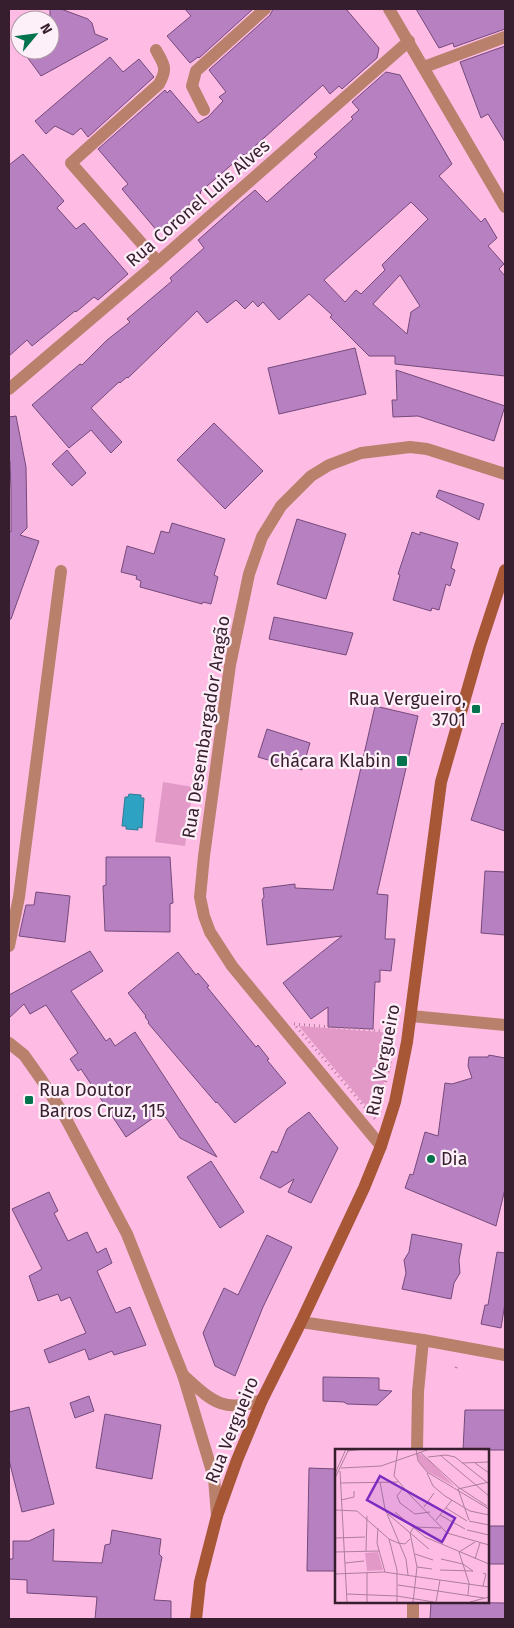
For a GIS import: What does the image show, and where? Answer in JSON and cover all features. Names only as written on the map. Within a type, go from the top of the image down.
[{"type":"main road","name":"Rua Vergueiro","points":[[196,1619],[200,1582],[217,1516],[237,1460],[262,1400],[364,1188],[382,1146],[395,1102],[411,1016],[441,782],[480,646],[505,570]]},
{"type":"street","points":[[204,110],[192,86],[196,70],[265,9]]},
{"type":"street","points":[[389,9],[505,207]]},
{"type":"street","points":[[424,67],[505,37]]},
{"type":"street","name":"Rua Coronel Luis Alves","points":[[9,390],[158,262],[409,41]]},
{"type":"street","points":[[156,50],[165,68],[164,76],[159,84],[71,163],[158,262]]},
{"type":"street","name":"Rua Desembargador Aragão","points":[[382,1146],[232,966],[210,932],[204,916],[200,898],[204,856],[230,665],[248,574],[262,536],[280,506],[311,476],[329,464],[360,453],[410,447],[427,449],[505,474]]},
{"type":"street","points":[[9,946],[20,887],[61,571]]},
{"type":"street","points":[[411,1016],[505,1025]]},
{"type":"street","points":[[9,1043],[24,1055],[41,1079],[65,1118],[127,1234],[183,1375],[214,1478],[217,1516]]},
{"type":"street","points":[[301,1322],[423,1340],[505,1355]]},
{"type":"street","points":[[417,1449],[418,1392],[423,1340]]},
{"type":"street","points":[[183,1375],[208,1397],[221,1404],[248,1405],[262,1400]]},
{"type":"street","points":[[413,1603],[413,1619]]},
{"type":"path","points":[[294,1024],[394,1032],[390,1066],[375,1119],[294,1024]]},
{"type":"shaded area","points":[[163,782],[193,787],[185,846],[155,842]]},
{"type":"shaded area","points":[[299,1026],[392,1033],[388,1067],[375,1117]]},
{"type":"water","points":[[129,794],[141,795],[141,798],[144,798],[142,828],[138,827],[138,830],[126,829],[126,826],[122,826],[125,797],[128,797]]},
{"type":"building","points":[[61,9],[88,19],[92,23],[95,34],[108,39],[41,76],[29,60],[60,60],[60,10],[50,10]]},
{"type":"building","points":[[185,9],[253,9],[199,58],[190,63],[167,36],[191,16]]},
{"type":"building","points":[[273,9],[346,9],[379,48],[377,58],[342,89],[339,86],[330,94],[323,85],[245,155],[200,192],[192,202],[158,232],[122,189],[128,184],[98,149],[165,90],[167,93],[170,90],[198,123],[208,117],[223,101],[219,97],[226,92],[209,70],[270,15]]},
{"type":"building","points":[[416,9],[505,9],[505,29],[454,47],[453,43],[439,48]]},
{"type":"building","points":[[505,46],[505,142],[488,114],[481,118],[460,62]]},
{"type":"building","points":[[110,57],[123,72],[139,59],[154,77],[88,137],[81,128],[73,135],[55,126],[46,134],[35,121]]},
{"type":"building","points":[[386,72],[400,75],[452,164],[439,176],[481,222],[485,218],[497,238],[488,246],[504,264],[499,269],[505,276],[505,376],[395,364],[395,356],[369,356],[330,317],[332,315],[309,294],[279,320],[263,302],[258,307],[253,301],[245,309],[236,300],[207,323],[197,311],[128,378],[119,382],[91,408],[122,442],[111,453],[91,430],[69,448],[32,405],[80,364],[82,365],[107,340],[130,322],[127,319],[172,281],[170,278],[204,248],[198,240],[242,201],[255,190],[267,202],[317,157],[314,154],[353,119],[351,117],[359,110],[352,102]],"holes":[[[411,202],[428,219],[382,265],[385,270],[361,294],[356,290],[345,302],[324,280]],[[400,275],[420,306],[411,312],[407,334],[373,304]]]},
{"type":"building","points":[[23,154],[64,201],[57,208],[76,229],[84,223],[128,274],[98,300],[94,297],[32,346],[27,340],[9,356],[9,165]]},
{"type":"building","points":[[355,348],[366,394],[279,414],[268,368]]},
{"type":"building","points":[[396,370],[505,406],[494,441],[418,416],[393,417],[392,400],[397,400]]},
{"type":"building","points":[[16,416],[26,467],[27,528],[20,535],[39,541],[11,619],[9,619],[11,491],[9,417]]},
{"type":"building","points":[[214,423],[263,471],[225,509],[177,460]]},
{"type":"building","points":[[67,450],[86,473],[72,486],[52,464]]},
{"type":"building","points":[[439,490],[484,504],[479,520],[436,497]]},
{"type":"building","points":[[297,519],[346,534],[326,599],[277,584]]},
{"type":"building","points":[[172,523],[225,539],[214,575],[218,577],[211,604],[203,602],[202,604],[140,587],[141,581],[136,579],[137,576],[121,572],[127,546],[154,554],[161,531],[169,533]]},
{"type":"building","points":[[412,532],[420,535],[420,532],[458,543],[451,568],[455,570],[450,586],[446,584],[439,610],[432,608],[431,611],[393,600],[400,575],[398,574]]},
{"type":"building","points":[[274,617],[353,633],[346,655],[269,639]]},
{"type":"building","points":[[375,706],[418,716],[377,894],[388,895],[385,939],[395,939],[391,971],[380,970],[380,982],[375,982],[373,1029],[328,1027],[328,1007],[311,1019],[283,983],[342,936],[267,945],[262,900],[264,897],[263,888],[295,884],[295,888],[333,890]]},
{"type":"building","points":[[502,723],[505,724],[505,831],[471,820]]},
{"type":"building","name":"Chácara Klabin","points":[[267,729],[310,743],[302,770],[258,757]]},
{"type":"building","points":[[106,857],[170,857],[173,903],[170,904],[170,932],[105,931],[103,886],[106,885]]},
{"type":"building","points":[[485,871],[505,872],[505,935],[481,933]]},
{"type":"building","points":[[36,892],[70,896],[65,942],[19,936],[26,905],[34,905]]},
{"type":"building","points":[[90,951],[103,971],[71,991],[106,1041],[110,1038],[115,1046],[135,1032],[217,1157],[180,1138],[162,1112],[126,1137],[81,1069],[78,1071],[70,1059],[78,1053],[46,1005],[30,1014],[24,1004],[9,1018],[9,995]]},
{"type":"building","points":[[178,952],[196,975],[198,973],[209,986],[207,987],[256,1047],[258,1045],[269,1059],[267,1060],[286,1083],[235,1123],[148,1023],[146,1016],[128,993]]},
{"type":"building","points":[[489,1055],[505,1058],[505,1189],[496,1226],[405,1188],[410,1174],[413,1175],[425,1132],[438,1136],[445,1083],[452,1084],[472,1078],[468,1066],[469,1057],[488,1057]]},
{"type":"building","points":[[309,1112],[338,1148],[311,1203],[288,1192],[294,1179],[280,1188],[260,1178],[272,1151],[277,1153],[287,1129]]},
{"type":"building","points":[[211,1161],[244,1212],[220,1228],[187,1177]]},
{"type":"building","points":[[49,1192],[58,1211],[54,1213],[68,1241],[87,1232],[97,1253],[106,1248],[112,1263],[97,1271],[116,1313],[130,1307],[146,1345],[114,1355],[112,1351],[89,1360],[85,1349],[49,1363],[44,1350],[86,1333],[70,1297],[61,1301],[58,1294],[38,1301],[29,1276],[42,1269],[12,1209]]},
{"type":"building","points":[[412,1234],[462,1244],[459,1260],[460,1273],[454,1283],[451,1299],[402,1289],[406,1273],[404,1260],[409,1252]]},
{"type":"building","points":[[267,1235],[292,1247],[263,1307],[235,1376],[215,1366],[203,1333],[224,1288],[238,1295]]},
{"type":"building","points":[[497,1252],[505,1253],[505,1303],[501,1328],[481,1324],[485,1305],[488,1305]]},
{"type":"building","points":[[323,1377],[379,1378],[379,1390],[392,1391],[377,1405],[323,1401]]},
{"type":"building","points":[[89,1396],[94,1411],[75,1418],[70,1403]]},
{"type":"building","points":[[29,1407],[54,1504],[22,1512],[9,1460],[9,1412]]},
{"type":"building","points":[[465,1410],[505,1410],[505,1450],[463,1449]]},
{"type":"building","points":[[105,1414],[161,1425],[152,1479],[96,1468]]},
{"type":"building","points":[[309,1468],[335,1469],[335,1571],[307,1571]]},
{"type":"building","points":[[489,1526],[505,1526],[505,1564],[489,1564]]},
{"type":"building","points":[[54,1529],[53,1561],[102,1563],[105,1545],[110,1544],[112,1530],[161,1539],[159,1554],[162,1557],[154,1600],[171,1601],[171,1619],[95,1619],[97,1597],[27,1593],[27,1580],[9,1579],[9,1559],[13,1559],[13,1541],[29,1541]]},
{"type":"building","points":[[431,1603],[505,1603],[505,1619],[430,1619]]},
{"type":"place","name":"Rua Vergueiro, 3701","points":[[476,709]]},
{"type":"place","name":"Chácara Klabin","points":[[402,761]]},
{"type":"place","name":"Rua Doutor Barros Cruz, 115","points":[[29,1100]]},
{"type":"place","name":"Dia","points":[[431,1159]]}]
